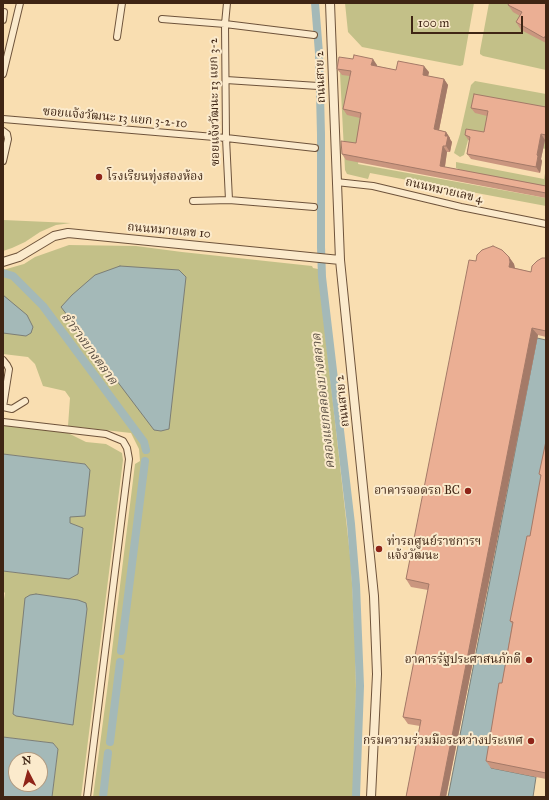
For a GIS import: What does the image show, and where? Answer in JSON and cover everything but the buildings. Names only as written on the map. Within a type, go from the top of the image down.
[{"type":"street","points":[[3,74],[20,3]]},
{"type":"street","points":[[117,37],[122,3]]},
{"type":"street","name":"ซอยแจ้งวัฒนะ 13 แยก 3-2","points":[[227,3],[225,24],[226,138],[229,200]]},
{"type":"street","name":"ถนนสาย 2","points":[[330,3],[340,260],[374,596],[377,674],[370,797]]},
{"type":"street","points":[[3,12],[3,20]]},
{"type":"street","points":[[162,19],[225,24],[314,34]]},
{"type":"street","points":[[226,80],[318,86]]},
{"type":"street","name":"ซอยแจ้งวัฒนะ 13 แยก 3-2-10","points":[[3,119],[226,138],[315,148]]},
{"type":"street","points":[[3,132],[7,134],[8,139],[3,161]]},
{"type":"street","name":"ถนนหมายเลข 4","points":[[336,182],[373,186],[461,207],[546,224]]},
{"type":"street","points":[[193,201],[229,200],[314,207]]},
{"type":"street","name":"ถนนหมายเลข 10","points":[[3,262],[19,257],[54,236],[68,233],[208,246],[314,259],[340,260]]},
{"type":"street","points":[[3,360],[9,369],[3,407],[12,408],[24,401]]},
{"type":"street","points":[[3,422],[106,434],[123,441],[127,448],[129,459],[87,797]]},
{"type":"shaded area","points":[[345,3],[474,3],[463,65],[460,66],[362,47],[348,32]]},
{"type":"shaded area","points":[[489,3],[546,3],[546,70],[483,56],[480,54]]},
{"type":"shaded area","points":[[340,73],[358,76],[367,118],[358,164],[546,198],[546,206],[370,173],[368,179],[347,174],[345,170]]},
{"type":"shaded area","points":[[475,81],[546,94],[546,149],[470,133],[464,155],[460,157],[454,153],[460,134],[471,85]]},
{"type":"shaded area","points":[[456,162],[544,179],[546,168],[546,187],[461,170],[456,168]]},
{"type":"shaded area","points":[[3,220],[71,223],[56,225],[40,232],[25,242],[3,251]]},
{"type":"shaded area","points":[[69,245],[136,246],[312,266],[313,268],[318,269],[351,564],[356,690],[354,797],[93,797],[135,464],[140,461],[139,449],[131,433],[68,426],[70,398],[65,391],[43,386],[35,364],[28,357],[3,354],[3,270],[24,264],[35,257]]},
{"type":"shaded area","points":[[120,266],[179,270],[186,277],[169,429],[161,431],[154,430],[61,307],[95,275]]},
{"type":"shaded area","points":[[3,295],[27,315],[33,327],[31,333],[26,336],[3,333]]},
{"type":"shaded area","points":[[537,338],[546,340],[546,471],[491,768],[536,777],[533,797],[448,797]]},
{"type":"shaded area","points":[[3,425],[66,432],[86,442],[106,444],[122,453],[123,460],[81,797],[52,797],[58,749],[53,743],[3,737],[3,606],[5,593],[3,591],[3,571],[69,579],[83,528],[69,523],[85,464],[3,454]]},
{"type":"shaded area","points":[[3,454],[85,464],[90,470],[85,516],[70,517],[70,523],[83,528],[78,574],[69,579],[3,571]]},
{"type":"shaded area","points":[[36,594],[78,600],[86,603],[87,609],[73,725],[16,716],[13,714],[25,598]]},
{"type":"shaded area","points":[[3,737],[53,743],[58,749],[52,797],[3,797]]},
{"type":"waterway","name":"คลองแยกคลองบางตลาด","points":[[315,3],[319,53],[322,277],[351,524],[356,585],[360,686],[356,797]]},
{"type":"waterway","name":"ลำรางบางตลาด","points":[[3,273],[13,276],[43,306],[144,442],[146,450]]},
{"type":"waterway","name":"ลำรางบางตลาด","points":[[121,651],[145,461]]},
{"type":"waterway","name":"ลำรางบางตลาด","points":[[110,742],[120,662]]},
{"type":"waterway","name":"ลำรางบางตลาด","points":[[103,797],[108,753]]},
{"type":"place","name":"โรงเรียนทุ่งสองห้อง","points":[[99,177]]},
{"type":"place","name":"อาคารจอดรถ BC","points":[[468,491]]},
{"type":"place","name":"ท่ารถศูนย์ราชการฯ แจ้งวัฒนะ","points":[[379,549]]},
{"type":"place","name":"อาคารรัฐประศาสนภักดี","points":[[529,660]]},
{"type":"place","name":"กรมความร่วมมือระหว่างประเทศ","points":[[531,741]]}]
